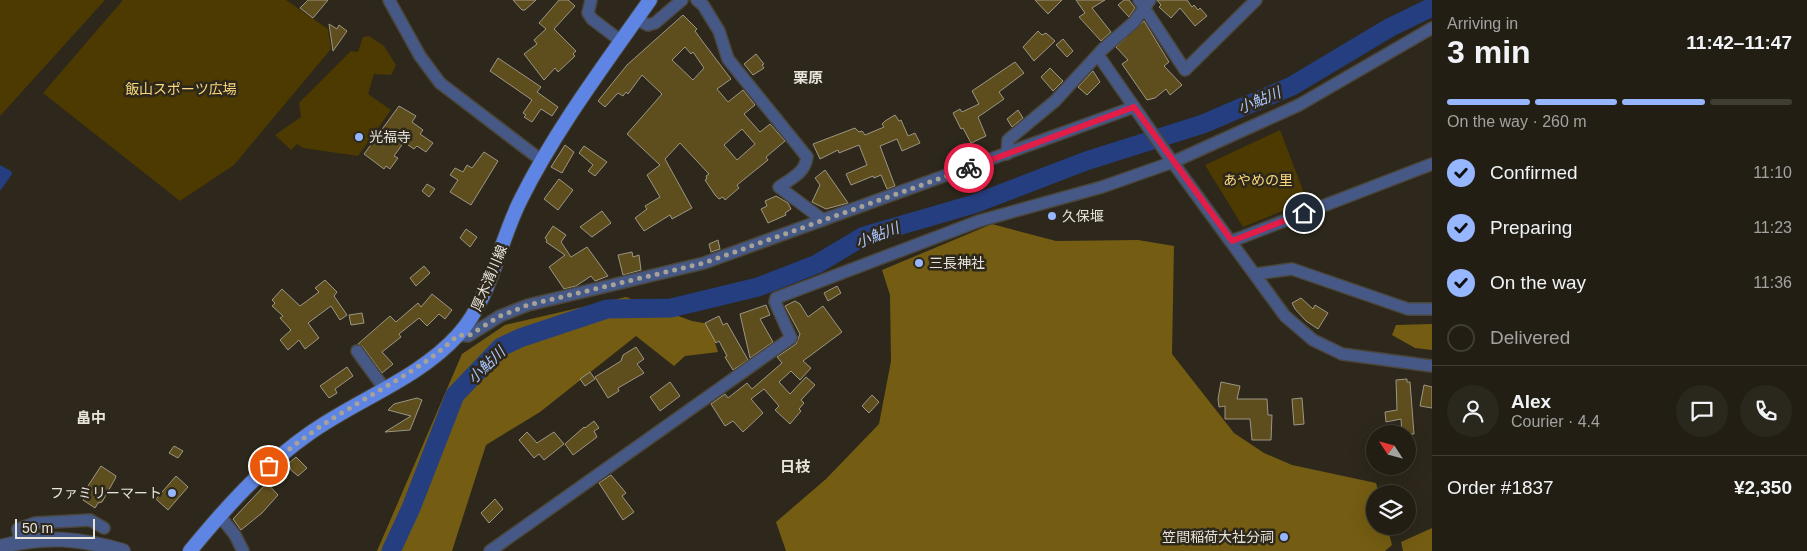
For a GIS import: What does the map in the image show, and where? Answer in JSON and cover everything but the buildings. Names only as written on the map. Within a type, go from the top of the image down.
[{"type":"main road","name":"厚木清川線","points":[[190,551],[245,486],[280,456],[311,432],[417,369],[458,335],[479,306],[519,202],[541,160],[650,0]]},
{"type":"street","points":[[389,0],[420,56],[440,83],[541,160]]},
{"type":"street","points":[[591,0],[588,13],[592,19],[621,41]]},
{"type":"street","points":[[636,19],[648,25],[654,23],[682,0]]},
{"type":"street","points":[[697,0],[704,5],[719,31],[728,59],[808,157],[806,165],[801,172],[779,187],[823,220]]},
{"type":"street","points":[[1145,2],[1184,70],[1256,0]]},
{"type":"street","points":[[1007,154],[1008,140],[1055,101],[1098,55],[1134,22],[1145,2]]},
{"type":"street","points":[[490,551],[791,338],[775,302],[776,298],[979,221],[1102,187],[1172,161],[1299,105],[1432,28]]},
{"type":"street","points":[[1098,55],[1172,161],[1285,316],[1313,340],[1342,354],[1432,366]]},
{"type":"street","points":[[458,335],[468,336],[500,316],[528,305],[704,263],[1007,154],[1137,111]]},
{"type":"street","points":[[1232,241],[1432,164]]},
{"type":"street","points":[[1256,274],[1292,269],[1408,309],[1432,309]]},
{"type":"street","points":[[357,351],[384,388]]},
{"type":"street","points":[[219,515],[235,535],[243,551]]},
{"type":"street","points":[[20,542],[18,529],[35,523],[90,520],[104,528]]},
{"type":"street","points":[[0,548],[20,542],[46,538],[73,539],[123,551]]},
{"type":"green space","points":[[0,0],[105,0],[0,116]]},
{"type":"green space","name":"飯山スポーツ広場","points":[[123,0],[286,0],[328,29],[331,49],[234,165],[180,201],[43,93]]},
{"type":"green space","points":[[369,36],[384,46],[396,65],[391,75],[374,74],[368,94],[391,110],[358,156],[303,148],[297,144],[291,150],[275,135],[301,117],[299,103],[351,51],[358,52],[363,37]]},
{"type":"green space","name":"あやめの里","points":[[1280,130],[1307,201],[1243,227],[1205,165]]},
{"type":"shaded area","points":[[992,224],[1056,241],[1138,240],[1174,246],[1172,354],[1234,433],[1264,453],[1292,465],[1376,483],[1377,485],[1366,485],[1366,535],[1389,535],[1392,545],[1385,551],[786,551],[776,522],[826,479],[879,424],[891,361],[890,295],[882,270]]},
{"type":"shaded area","points":[[626,297],[692,321],[709,324],[718,352],[685,356],[674,366],[636,336],[540,412],[486,445],[452,551],[377,551],[462,354],[505,325]]},
{"type":"shaded area","points":[[1432,324],[1432,350],[1415,348],[1392,335],[1396,325]]},
{"type":"shaded area","points":[[1432,528],[1432,551],[1403,551],[1401,542]]},
{"type":"water","points":[[0,165],[11,171],[12,174],[0,191]]},
{"type":"waterway","name":"小鮎川","points":[[391,551],[411,508],[455,395],[501,347],[520,338],[607,309],[671,308],[758,287],[817,264],[864,236],[974,204],[1086,161],[1203,124],[1292,86],[1389,28],[1432,7]]},
{"type":"way so far","points":[[269,466],[311,432],[348,408],[417,369],[458,335],[468,336],[485,324],[514,310],[704,263],[969,168]]},
{"type":"place","name":"光福寺","points":[[359,137]]},
{"type":"place","name":"久保堰","points":[[1052,216]]},
{"type":"place","name":"三長神社","points":[[919,263]]},
{"type":"place","name":"ファミリーマート","points":[[172,493]]},
{"type":"place","name":"笠間稲荷大社分祠","points":[[1284,537]]},
{"type":"district","name":"栗原","points":[[808,77]]},
{"type":"district","name":"畠中","points":[[91,417]]},
{"type":"district","name":"日枝","points":[[795,466]]},
{"type":"route","points":[[969,168],[1134,107],[1232,241],[1304,213]]}]
